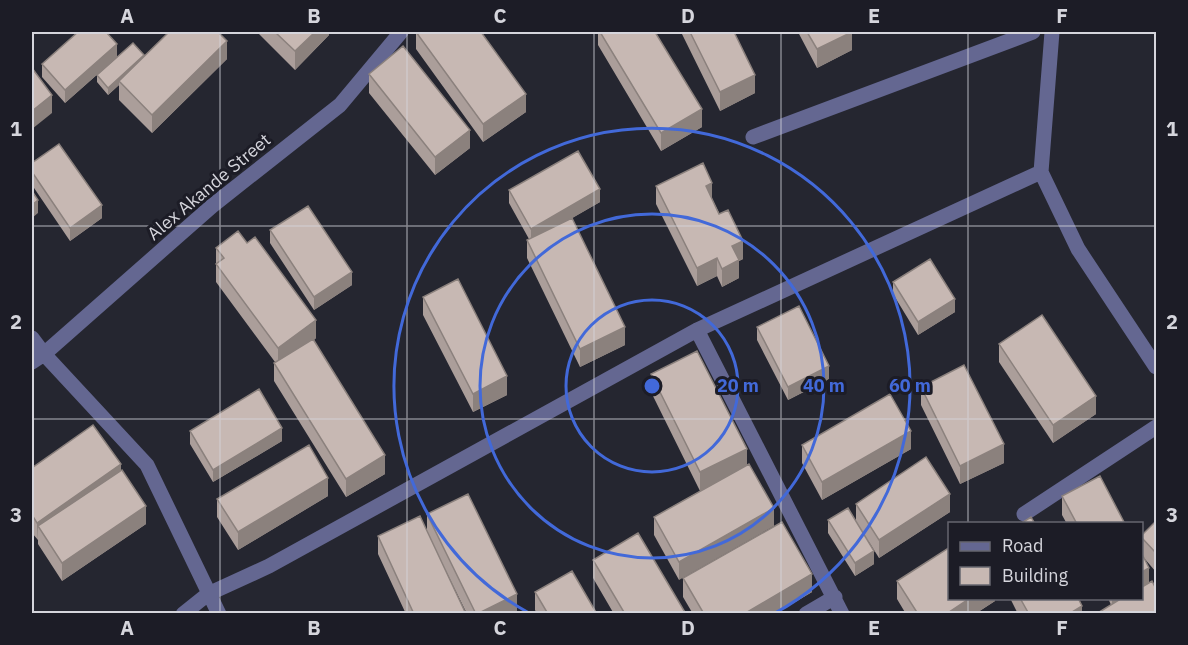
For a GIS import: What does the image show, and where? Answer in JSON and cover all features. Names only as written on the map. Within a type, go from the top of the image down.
[{"type":"street","name":"Alex Akande Street","points":[[38,358],[213,206],[340,105],[401,32]]},
{"type":"street","points":[[753,137],[1033,32]]},
{"type":"street","points":[[1053,32],[1041,172],[1078,249],[1156,367]]},
{"type":"street","points":[[183,614],[208,594],[269,566],[697,330],[1041,172]]},
{"type":"street","points":[[697,330],[842,614]]},
{"type":"street","points":[[32,338],[38,358],[147,465],[219,614]]},
{"type":"street","points":[[1024,514],[1156,427]]},
{"type":"street","points":[[806,614],[835,597]]},
{"type":"building","points":[[78,32],[106,32],[117,44],[65,90],[42,64]]},
{"type":"building","points":[[169,32],[218,32],[227,41],[152,115],[119,81]]},
{"type":"building","points":[[275,32],[315,32],[295,51]]},
{"type":"building","points":[[416,32],[481,32],[526,94],[483,124]]},
{"type":"building","points":[[600,32],[655,32],[702,109],[661,133]]},
{"type":"building","points":[[690,32],[734,32],[755,75],[720,92]]},
{"type":"building","points":[[807,32],[852,32],[817,49]]},
{"type":"building","points":[[133,43],[144,55],[108,88],[97,75]]},
{"type":"building","points":[[403,46],[470,130],[435,157],[369,74]]},
{"type":"building","points":[[32,68],[52,95],[32,111]]},
{"type":"building","points":[[59,144],[102,205],[70,228],[32,172],[32,163]]},
{"type":"building","points":[[578,151],[600,189],[531,229],[509,190]]},
{"type":"building","points":[[703,163],[712,183],[706,186],[719,214],[728,210],[743,241],[732,246],[739,260],[722,269],[717,258],[697,268],[656,186]]},
{"type":"building","points":[[32,191],[38,200],[32,205]]},
{"type":"building","points":[[308,206],[352,272],[314,297],[270,230]]},
{"type":"building","points":[[572,218],[625,327],[580,349],[527,240]]},
{"type":"building","points":[[238,231],[247,243],[255,237],[316,320],[278,348],[216,264],[224,258],[216,248]]},
{"type":"building","points":[[930,259],[955,299],[918,322],[893,282]]},
{"type":"building","points":[[458,279],[507,376],[473,394],[423,297]]},
{"type":"building","points":[[799,306],[829,366],[788,387],[757,327]]},
{"type":"building","points":[[1042,315],[1096,396],[1053,425],[999,344]]},
{"type":"building","points":[[313,339],[385,455],[346,479],[274,363]]},
{"type":"building","points":[[697,351],[747,449],[700,472],[651,374]]},
{"type":"building","points":[[964,365],[1004,444],[960,466],[921,387]]},
{"type":"building","points":[[259,389],[282,428],[213,470],[190,431]]},
{"type":"building","points":[[890,394],[911,431],[822,482],[802,445]]},
{"type":"building","points":[[93,425],[121,464],[37,523],[32,515],[32,468]]},
{"type":"building","points":[[309,445],[328,478],[238,532],[217,499]]},
{"type":"building","points":[[926,457],[950,494],[879,540],[856,504]]},
{"type":"building","points":[[749,464],[774,508],[679,562],[654,517]]},
{"type":"building","points":[[122,470],[146,506],[62,563],[38,526]]},
{"type":"building","points":[[1100,476],[1124,522],[1076,522],[1062,496]]},
{"type":"building","points":[[468,494],[517,594],[477,614],[427,514]]},
{"type":"building","points":[[848,508],[874,551],[855,563],[828,520]]},
{"type":"building","points":[[420,516],[466,614],[414,614],[378,536]]},
{"type":"building","points":[[1031,517],[1034,522],[1023,522]]},
{"type":"building","points":[[1156,521],[1156,553],[1143,539],[1143,534]]},
{"type":"building","points":[[782,522],[812,574],[744,614],[704,614],[683,578]]},
{"type":"building","points":[[638,533],[686,614],[625,614],[593,560]]},
{"type":"building","points":[[948,548],[948,600],[967,600],[946,614],[918,614],[897,581]]},
{"type":"building","points":[[1143,556],[1149,568],[1143,571]]},
{"type":"building","points":[[572,571],[597,614],[548,614],[535,592]]},
{"type":"building","points":[[1152,581],[1156,589],[1156,614],[1096,614],[1119,600],[1143,600],[1143,586]]},
{"type":"building","points":[[1021,600],[1079,600],[1082,606],[1069,614],[1029,614]]}]
